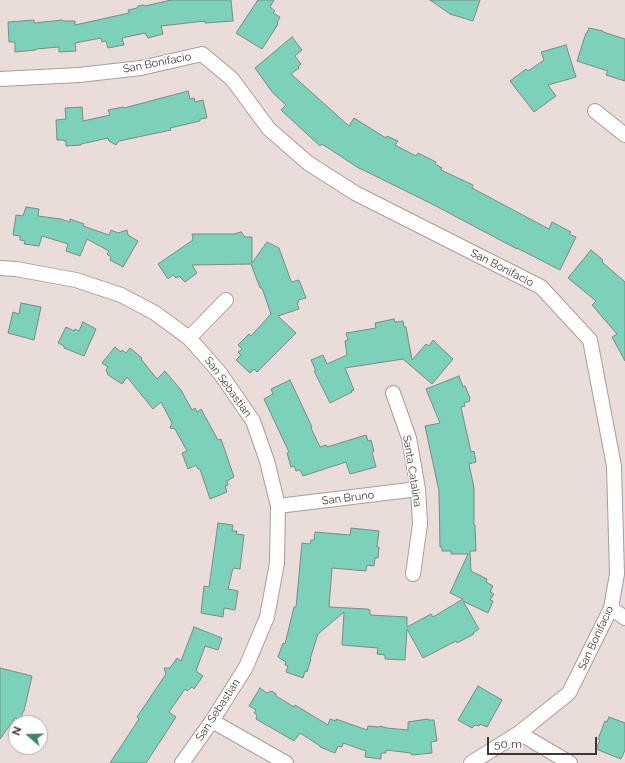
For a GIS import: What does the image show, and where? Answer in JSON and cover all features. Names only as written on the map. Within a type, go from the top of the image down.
[{"type":"street","name":"San Bonifacio","points":[[0,79],[80,75],[142,68],[202,54],[232,79],[269,129],[308,163],[356,193],[542,287],[590,340],[620,466],[617,574],[611,608],[570,693],[519,734],[471,763]]},
{"type":"street","points":[[595,111],[625,135]]},
{"type":"street","name":"San Sebastian","points":[[0,268],[16,269],[76,280],[121,295],[155,313],[189,338],[220,373],[252,422],[267,461],[278,506],[277,562],[267,617],[246,667],[182,763]]},
{"type":"street","points":[[189,338],[226,300]]},
{"type":"street","name":"Santa Catalina","points":[[393,393],[409,438],[418,489],[420,524],[412,574]]},
{"type":"street","name":"San Bruno","points":[[278,506],[418,489]]},
{"type":"street","points":[[611,608],[625,618]]},
{"type":"street","points":[[212,720],[286,763]]},
{"type":"street","points":[[519,734],[570,763]]},
{"type":"building","points":[[171,0],[231,0],[233,21],[205,23],[205,21],[161,26],[163,34],[148,38],[145,33],[122,38],[124,45],[108,48],[106,41],[102,42],[101,38],[75,43],[76,51],[59,52],[59,47],[15,52],[15,42],[9,42],[8,22],[34,20],[34,23],[62,20],[75,21],[75,25],[129,13],[128,10],[137,8],[138,6],[145,6]]},
{"type":"building","points":[[258,0],[274,0],[270,7],[275,11],[273,13],[280,17],[277,23],[278,24],[262,49],[236,33]]},
{"type":"building","points":[[430,0],[480,0],[473,21],[450,14]]},
{"type":"building","points":[[589,28],[603,31],[625,39],[625,81],[606,75],[608,71],[577,61]]},
{"type":"building","points":[[292,37],[302,50],[295,56],[301,64],[298,67],[299,68],[291,74],[349,126],[354,118],[386,138],[387,136],[398,141],[395,145],[416,156],[418,153],[436,162],[435,164],[442,168],[441,170],[473,185],[472,188],[549,229],[552,222],[571,232],[569,234],[576,237],[560,270],[357,167],[322,144],[320,146],[281,110],[286,105],[273,93],[255,68]]},
{"type":"building","points":[[566,45],[576,77],[548,85],[556,96],[534,112],[510,81],[526,69],[528,71],[544,60],[541,52]]},
{"type":"building","points":[[188,91],[190,99],[194,98],[195,102],[203,100],[207,118],[170,128],[171,130],[119,141],[116,145],[109,141],[108,138],[81,145],[66,146],[66,141],[57,140],[56,120],[66,119],[65,108],[82,107],[83,121],[110,115],[108,110],[124,108]]},
{"type":"building","points":[[26,207],[39,209],[38,216],[61,219],[70,222],[70,219],[84,224],[83,226],[109,235],[111,230],[118,233],[127,230],[128,235],[138,241],[123,267],[110,260],[111,257],[107,254],[109,251],[87,239],[80,256],[66,251],[68,244],[42,236],[39,246],[24,244],[25,241],[20,240],[20,236],[13,235],[16,215],[23,216]]},
{"type":"building","points":[[241,232],[245,237],[252,237],[252,263],[267,242],[279,248],[291,281],[299,280],[306,298],[298,300],[299,302],[297,303],[299,309],[278,316],[296,333],[257,372],[254,369],[250,373],[236,360],[241,355],[238,352],[242,349],[238,345],[249,334],[251,336],[271,314],[262,288],[260,288],[251,264],[192,265],[197,273],[185,282],[179,276],[176,278],[173,275],[168,279],[158,264],[193,240],[192,234],[234,234]]},
{"type":"building","points":[[591,250],[625,282],[625,361],[612,337],[617,334],[592,305],[596,301],[568,278]]},
{"type":"building","points":[[21,303],[41,307],[34,340],[8,333],[13,312],[19,314]]},
{"type":"building","points":[[394,319],[395,322],[403,321],[404,327],[406,327],[412,360],[426,344],[429,346],[433,340],[453,359],[432,384],[403,359],[345,368],[354,390],[330,403],[314,371],[316,371],[311,360],[323,355],[327,364],[347,355],[345,341],[348,340],[346,333],[376,328],[375,323]]},
{"type":"building","points":[[83,322],[96,329],[84,356],[64,348],[64,346],[58,343],[66,327],[74,331],[75,329],[79,331]]},
{"type":"building","points":[[115,347],[121,352],[122,350],[126,353],[130,348],[142,358],[141,359],[157,379],[165,371],[181,390],[192,410],[195,408],[197,412],[201,409],[218,440],[221,439],[234,477],[227,481],[228,485],[225,486],[227,492],[210,499],[200,469],[198,469],[196,465],[188,469],[182,453],[187,451],[175,429],[170,428],[172,423],[161,402],[153,409],[127,377],[122,384],[108,375],[106,370],[108,367],[102,363]]},
{"type":"building","points":[[459,376],[463,387],[465,386],[470,398],[470,401],[464,403],[465,406],[461,407],[471,452],[474,451],[476,462],[469,464],[474,488],[476,551],[470,551],[471,571],[487,579],[486,582],[493,586],[490,592],[494,594],[490,600],[493,601],[488,613],[463,601],[479,629],[473,633],[474,634],[457,643],[456,641],[423,658],[407,629],[405,660],[385,659],[385,655],[377,654],[378,648],[342,645],[344,612],[318,634],[307,672],[305,671],[303,678],[286,672],[288,666],[285,665],[286,662],[278,657],[283,643],[285,644],[294,607],[296,607],[302,543],[310,544],[311,540],[314,540],[315,532],[350,535],[351,528],[379,531],[377,547],[379,547],[378,558],[375,558],[374,566],[367,565],[366,571],[332,568],[329,607],[367,609],[370,610],[370,615],[407,617],[407,627],[431,614],[433,617],[463,599],[450,593],[468,554],[451,554],[451,551],[442,551],[442,547],[440,547],[439,491],[425,426],[440,423],[426,389]]},
{"type":"building","points":[[290,380],[320,447],[326,445],[327,447],[366,435],[368,441],[371,440],[374,451],[372,452],[376,467],[350,474],[346,462],[303,476],[300,470],[296,471],[294,466],[291,467],[287,453],[289,452],[264,399],[273,394],[271,389]]},
{"type":"building","points":[[218,523],[233,525],[232,531],[237,531],[236,534],[244,535],[240,569],[233,568],[228,589],[238,591],[235,610],[224,608],[223,617],[201,613],[204,586],[209,587]]},
{"type":"building","points":[[194,627],[222,638],[218,650],[205,646],[196,671],[203,676],[194,689],[192,687],[187,691],[185,689],[169,712],[176,717],[146,763],[110,763],[139,719],[137,717],[166,674],[164,668],[170,668],[177,658],[181,661]]},
{"type":"building","points":[[0,668],[32,676],[22,715],[8,715],[8,728],[0,739]]},
{"type":"building","points":[[478,686],[502,700],[487,727],[480,724],[479,726],[475,725],[472,728],[458,720]]},
{"type":"building","points":[[260,688],[267,693],[272,691],[276,694],[276,696],[294,707],[295,705],[328,725],[330,719],[336,721],[336,719],[367,730],[368,726],[380,726],[408,730],[408,722],[428,719],[434,720],[437,741],[431,742],[432,753],[412,755],[411,753],[386,750],[386,753],[381,753],[381,759],[365,757],[366,751],[343,743],[342,747],[338,746],[335,753],[320,747],[300,733],[294,741],[256,719],[257,715],[254,713],[256,710],[249,706]]},
{"type":"building","points":[[609,717],[625,723],[625,750],[621,759],[596,749],[605,721],[607,722]]}]
